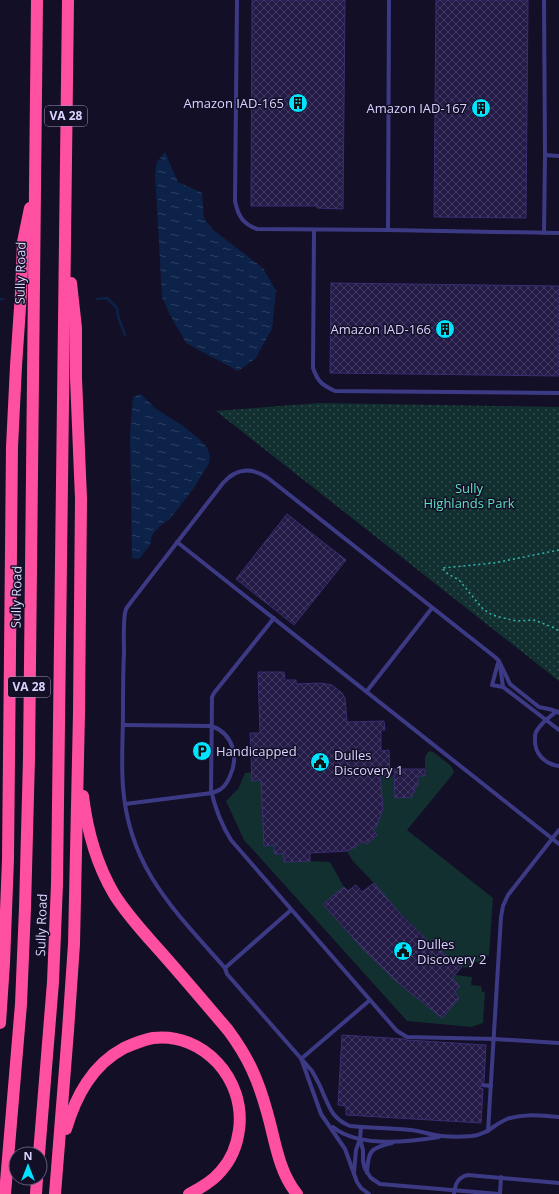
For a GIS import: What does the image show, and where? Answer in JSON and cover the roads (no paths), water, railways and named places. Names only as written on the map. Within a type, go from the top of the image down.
[{"type":"highway","name":"Sully Road","points":[[5,1194],[21,1004],[25,922],[37,0]]},
{"type":"highway","name":"Sully Road","points":[[40,1146],[53,982],[57,877],[68,0]]},
{"type":"highway","points":[[0,1023],[6,914],[13,420],[23,242],[35,179]]},
{"type":"highway","points":[[55,1194],[74,944],[81,524],[76,378],[76,328],[65,232]]},
{"type":"highway","points":[[0,790],[9,693]]},
{"type":"highway","points":[[79,713],[86,816],[95,850],[107,880],[114,894],[133,920],[228,1030],[244,1053],[256,1077],[283,1170],[288,1181],[297,1194]]},
{"type":"highway","points":[[59,1152],[69,1118],[78,1095],[92,1074],[109,1058],[130,1045],[152,1038],[171,1039],[191,1044],[216,1061],[229,1077],[237,1096],[240,1121],[237,1143],[227,1163],[215,1178],[190,1194]]},
{"type":"lane","points":[[237,0],[235,201],[240,218],[251,227],[257,229],[559,234]]},
{"type":"lane","points":[[388,230],[390,0]]},
{"type":"lane","points":[[544,0],[546,156],[544,233]]},
{"type":"lane","points":[[546,156],[559,156]]},
{"type":"lane","points":[[314,230],[313,368],[316,378],[324,386],[335,391],[559,393]]},
{"type":"lane","points":[[441,1136],[413,1130],[350,1126],[339,1121],[329,1107],[312,1071],[227,974],[225,968],[172,908],[153,881],[143,863],[134,841],[127,817],[122,778],[124,624],[126,609],[227,479],[235,473],[246,470],[255,471],[268,478],[499,661],[510,684],[539,707],[558,712]]},
{"type":"lane","points":[[177,542],[559,844]]},
{"type":"lane","points":[[366,691],[432,608]]},
{"type":"lane","points":[[274,618],[214,693],[211,702],[212,793],[218,816],[231,840],[397,1031],[407,1037],[494,1039],[559,1043]]},
{"type":"lane","points":[[499,661],[503,687]]},
{"type":"lane","points":[[499,661],[492,685],[503,687],[559,730]]},
{"type":"lane","points":[[558,712],[540,725],[536,733],[535,741],[536,751],[544,760],[553,765],[559,766]]},
{"type":"lane","points":[[123,725],[211,726],[226,736],[231,743],[235,759],[233,769],[227,781],[221,789],[212,793],[125,804]]},
{"type":"lane","points":[[488,1132],[501,917],[503,906],[508,895],[559,830]]},
{"type":"lane","points":[[225,968],[291,910]]},
{"type":"lane","points":[[301,1059],[370,1000]]},
{"type":"lane","points":[[301,1059],[321,1114],[345,1149],[354,1176],[361,1188],[370,1194]]},
{"type":"lane","points":[[483,1085],[491,1086]]},
{"type":"lane","points":[[329,1125],[342,1133],[360,1139],[396,1142],[414,1141],[441,1136],[472,1136],[488,1132],[502,1121],[516,1117],[559,1117]]},
{"type":"lane","points":[[354,1176],[356,1150],[360,1139],[361,1127]]},
{"type":"lane","points":[[360,1139],[363,1150],[363,1165],[367,1174],[375,1182],[385,1185],[454,1192],[499,1194],[501,1177]]},
{"type":"lane","points":[[367,1174],[369,1157],[374,1149],[382,1145],[396,1142]]},
{"type":"lane","points":[[454,1192],[457,1181],[468,1175],[559,1183]]},
{"type":"water","points":[[165,152],[178,182],[202,193],[204,218],[212,229],[263,268],[276,291],[272,329],[255,359],[238,371],[186,343],[162,297],[155,174],[157,162]]},
{"type":"water","points":[[141,394],[155,408],[183,426],[198,438],[207,447],[210,456],[209,463],[194,488],[169,520],[163,523],[152,535],[150,545],[139,559],[132,558],[130,433],[133,397]]},
{"type":"waterway","points":[[97,299],[107,298],[117,308],[118,316],[125,335]]},
{"type":"place","name":"Amazon IAD-165","points":[[298,103]]},
{"type":"place","name":"Amazon IAD-167","points":[[481,108]]},
{"type":"place","name":"Amazon IAD-166","points":[[445,329]]},
{"type":"place","name":"Handicapped","points":[[202,751]]},
{"type":"place","name":"Dulles Discovery 1","points":[[320,762]]},
{"type":"place","name":"Dulles Discovery 2","points":[[403,951]]},
{"type":"park label","name":"Sully Highlands Park","points":[[469,496]]}]
